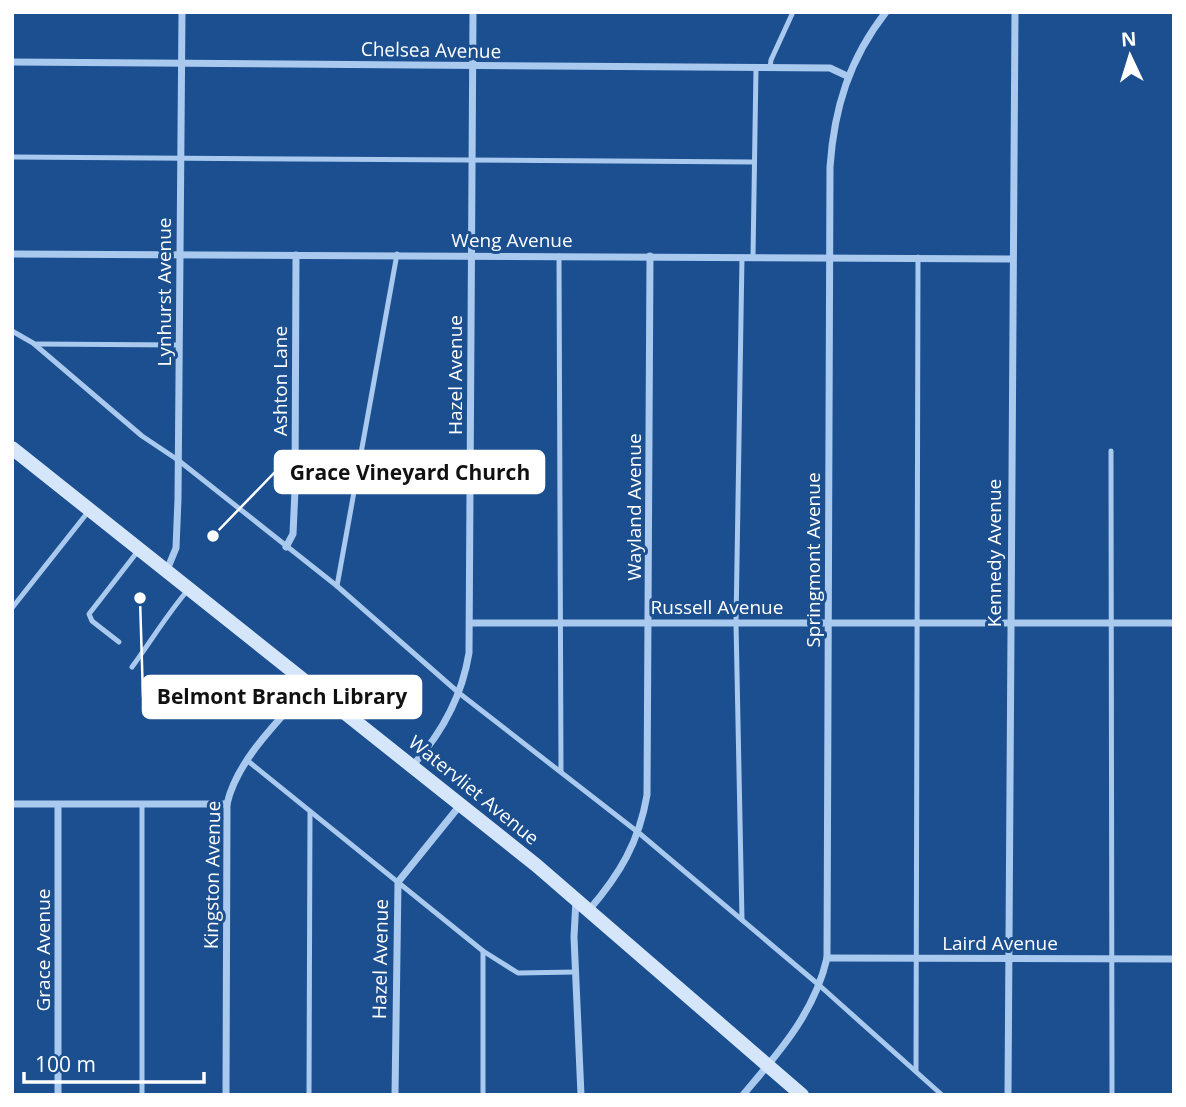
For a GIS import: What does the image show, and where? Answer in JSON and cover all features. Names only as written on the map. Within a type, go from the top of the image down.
[{"type":"street","name":"Lynhurst Avenue","points":[[167,570],[176,548],[183,12]]},
{"type":"street","name":"Hazel Avenue","points":[[414,765],[443,727],[459,692],[466,668],[471,622],[473,12]]},
{"type":"street","name":"Springmont Avenue","points":[[743,1095],[801,1023],[819,985],[827,958],[832,137],[847,76],[865,41],[886,12]]},
{"type":"street","name":"Kennedy Avenue","points":[[1008,1095],[1011,258],[1015,12]]},
{"type":"street","name":"Chelsea Avenue","points":[[12,62],[830,68],[847,76]]},
{"type":"street","name":"Weng Avenue","points":[[12,254],[1011,258]]},
{"type":"street","name":"Ashton Lane","points":[[286,547],[293,534],[295,490],[296,255]]},
{"type":"street","name":"Wayland Avenue","points":[[589,910],[623,866],[639,833],[647,795],[650,256]]},
{"type":"street","name":"Watervliet Avenue","points":[[12,448],[414,765],[589,910],[803,1095]]},
{"type":"street","name":"Russell Avenue","points":[[471,622],[1174,623]]},
{"type":"street","name":"Kingston Avenue","points":[[226,1095],[227,804],[230,789],[248,761],[310,684]]},
{"type":"street","points":[[12,804],[227,804]]},
{"type":"street","name":"Grace Avenue","points":[[58,804],[58,1095]]},
{"type":"street","name":"Hazel Avenue","points":[[395,1095],[398,882],[461,804]]},
{"type":"street","points":[[576,899],[581,1095]]},
{"type":"street","name":"Laird Avenue","points":[[827,958],[1174,959]]},
{"type":"lane","points":[[770,68],[771,60],[793,12]]},
{"type":"lane","points":[[753,257],[756,68]]},
{"type":"lane","points":[[12,157],[754,162]]},
{"type":"lane","points":[[337,586],[397,254]]},
{"type":"lane","points":[[559,256],[558,622],[561,772]]},
{"type":"lane","points":[[742,257],[736,623],[742,920]]},
{"type":"lane","points":[[916,1071],[918,257]]},
{"type":"lane","points":[[12,331],[33,343],[142,436],[178,460],[337,586],[459,692],[639,833],[819,985],[942,1095]]},
{"type":"lane","points":[[33,343],[179,345]]},
{"type":"lane","points":[[1111,451],[1112,1095]]},
{"type":"lane","points":[[12,608],[90,510]]},
{"type":"lane","points":[[119,642],[92,621],[89,614],[140,549]]},
{"type":"lane","points":[[132,667],[155,637],[157,627],[189,588]]},
{"type":"lane","points":[[248,761],[483,951],[518,974],[576,972]]},
{"type":"lane","points":[[142,805],[142,1095]]},
{"type":"lane","points":[[309,1095],[310,813]]},
{"type":"lane","points":[[483,951],[483,1095]]},
{"type":"place","name":"Grace Vineyard Church","points":[[213,536]]},
{"type":"place","name":"Belmont Branch Library","points":[[140,598]]}]
